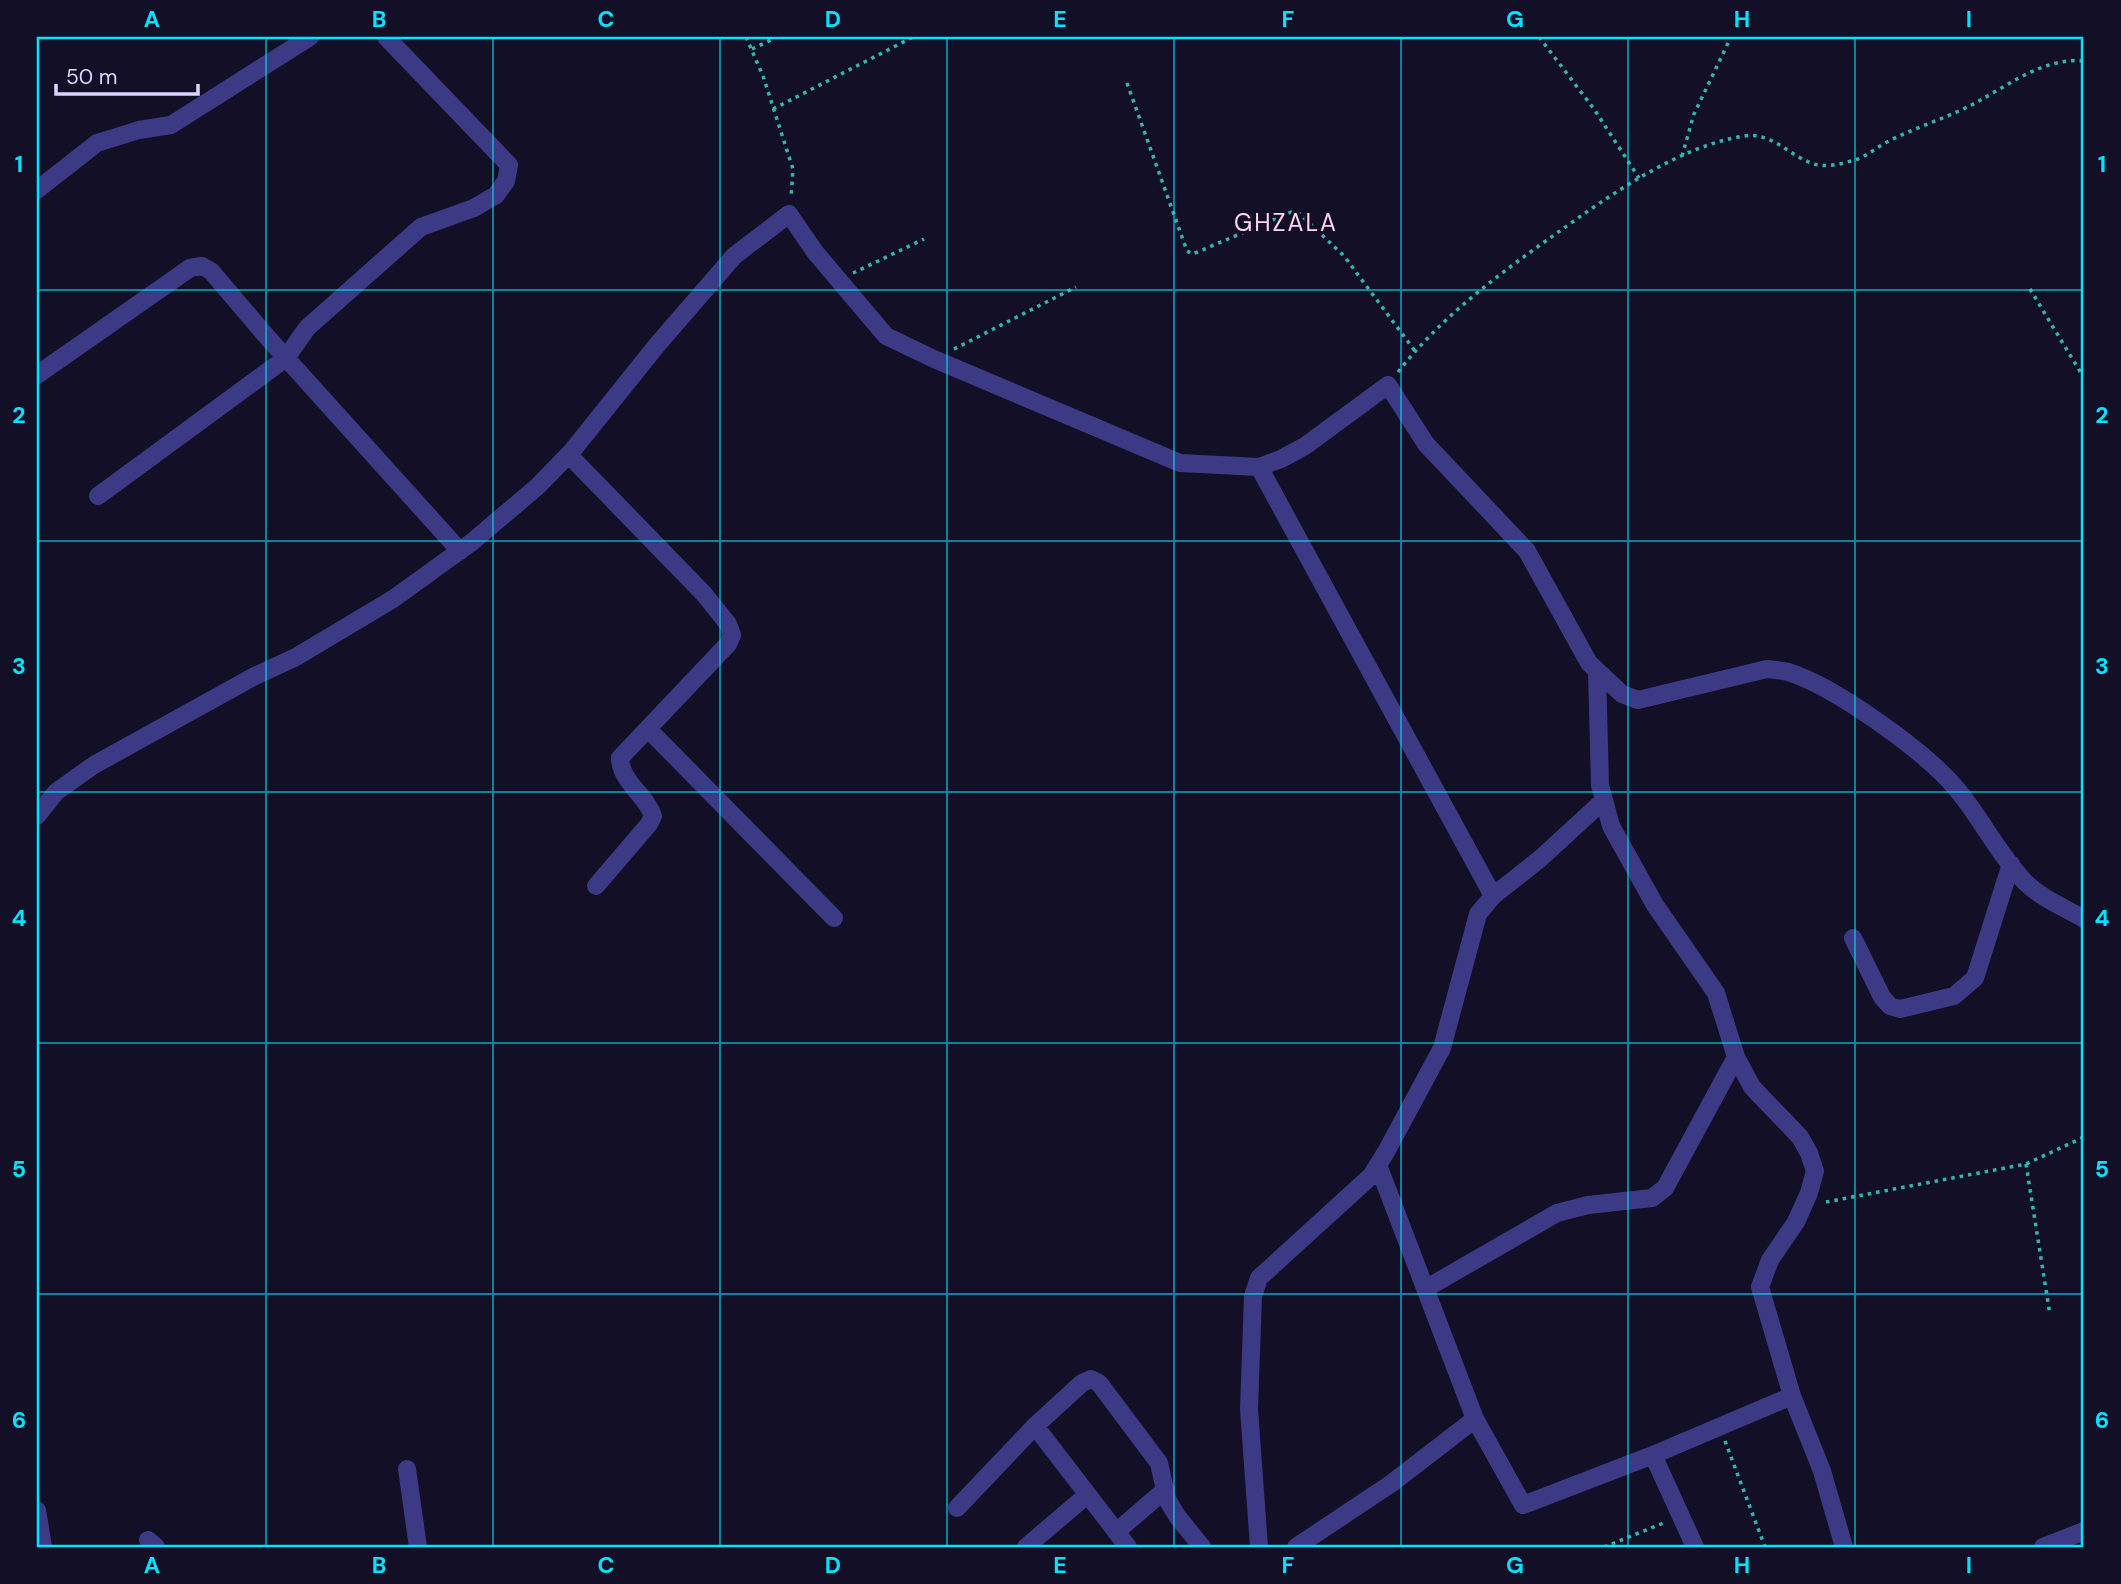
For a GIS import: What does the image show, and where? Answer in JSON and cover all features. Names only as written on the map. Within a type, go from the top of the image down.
[{"type":"street","points":[[37,190],[97,143],[139,130],[171,125],[310,37]]},
{"type":"street","points":[[99,496],[286,358],[307,328],[421,227],[474,208],[496,195],[506,181],[509,165],[386,37]]},
{"type":"street","points":[[37,816],[56,792],[94,765],[255,676],[296,657],[393,599],[460,551],[538,486],[569,455],[657,345],[734,256],[789,214],[815,252],[886,336],[1180,463],[1259,467],[1305,446],[1388,385],[1426,444],[1527,551],[1589,663],[1622,694],[1638,700],[1767,669],[1802,678],[1871,717],[1932,765],[1955,787],[2026,883],[2084,919]]},
{"type":"street","points":[[37,374],[190,268],[202,266],[211,271],[460,551]]},
{"type":"street","points":[[569,455],[704,594],[728,624],[732,635],[728,644],[620,758],[628,781],[653,816],[596,886]]},
{"type":"street","points":[[1259,467],[1493,896]]},
{"type":"street","points":[[1597,671],[1600,785],[1611,825],[1655,905],[1716,993],[1736,1057],[1752,1087],[1800,1137],[1815,1171],[1796,1222],[1769,1260],[1760,1287],[1792,1395],[1822,1471],[1844,1547]]},
{"type":"street","points":[[648,729],[834,918]]},
{"type":"street","points":[[1259,1547],[1249,1409],[1253,1296],[1259,1278],[1342,1204],[1371,1176],[1378,1165],[1442,1048],[1478,914],[1493,896],[1541,858],[1604,800]]},
{"type":"street","points":[[1853,938],[1882,997],[1890,1006],[1900,1009],[1954,996],[1975,978],[2011,864]]},
{"type":"street","points":[[1425,1289],[1557,1213],[1588,1205],[1652,1198],[1665,1188],[1736,1057]]},
{"type":"street","points":[[1378,1165],[1475,1419],[1523,1505],[1653,1455],[1792,1395]]},
{"type":"street","points":[[957,1508],[1035,1426],[1082,1383],[1091,1379],[1099,1383],[1159,1463],[1167,1499],[1202,1547]]},
{"type":"street","points":[[1296,1547],[1392,1483],[1475,1419]]},
{"type":"street","points":[[1035,1426],[1128,1547]]},
{"type":"street","points":[[1653,1455],[1695,1547]]},
{"type":"street","points":[[407,1469],[418,1547]]},
{"type":"street","points":[[1116,1532],[1166,1489]]},
{"type":"street","points":[[1026,1547],[1087,1495]]},
{"type":"street","points":[[37,1514],[43,1547]]},
{"type":"street","points":[[2043,1547],[2084,1531]]},
{"type":"path","points":[[746,37],[793,169],[789,214]]},
{"type":"path","points":[[752,50],[777,37]]},
{"type":"path","points":[[773,109],[913,37]]},
{"type":"path","points":[[1539,37],[1594,110],[1639,178]]},
{"type":"path","points":[[1682,156],[1694,114],[1731,37]]},
{"type":"path","points":[[1388,385],[1415,351],[1450,315],[1514,264],[1619,189],[1682,156],[1724,140],[1747,136],[1776,142],[1813,164],[1836,166],[1862,157],[1886,143],[1976,103],[2025,74],[2070,59],[2084,61]]},
{"type":"path","points":[[1127,83],[1187,251],[1192,254],[1200,251],[1291,212],[1300,214],[1344,256],[1415,351]]},
{"type":"path","points":[[838,280],[924,239]]},
{"type":"path","points":[[934,359],[1076,287]]},
{"type":"path","points":[[2030,289],[2084,378]]},
{"type":"path","points":[[1803,1207],[2026,1164],[2084,1137]]},
{"type":"path","points":[[2026,1164],[2050,1315]]},
{"type":"path","points":[[1720,1427],[1765,1547]]},
{"type":"path","points":[[1604,1547],[1681,1516]]},
{"type":"district","name":"GHZALA","points":[[1286,223]]}]
